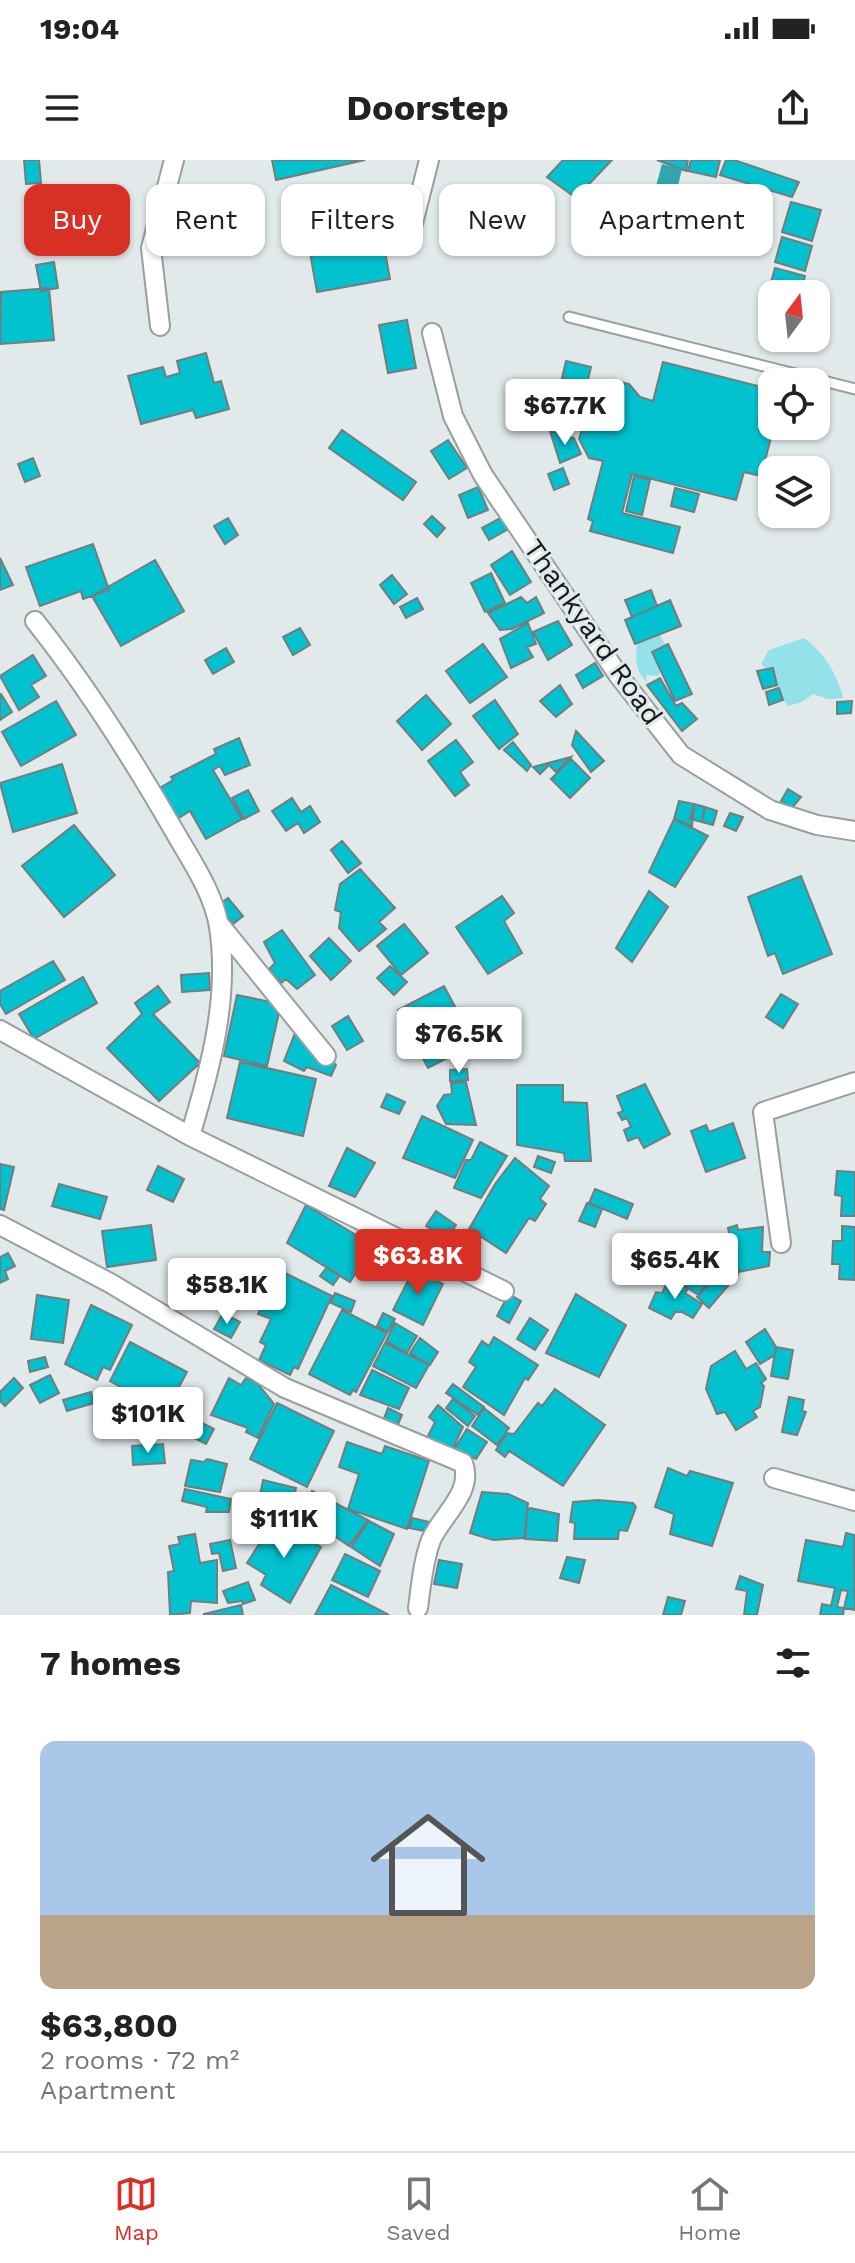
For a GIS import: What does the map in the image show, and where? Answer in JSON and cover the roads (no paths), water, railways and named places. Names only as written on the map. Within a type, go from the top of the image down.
[{"type":"street","points":[[160,326],[151,248],[174,160]]},
{"type":"street","points":[[423,184],[429,160]]},
{"type":"street","name":"Thankyard Road","points":[[432,333],[453,416],[483,475],[619,676],[681,755],[770,810],[817,825],[855,831]]},
{"type":"street","points":[[35,621],[95,700],[140,772],[202,881],[219,923],[326,1056]]},
{"type":"street","points":[[190,1136],[215,1037],[222,957],[219,923]]},
{"type":"street","points":[[0,1053],[5,1032],[190,1136],[504,1291]]},
{"type":"street","points":[[781,1243],[763,1112],[855,1082]]},
{"type":"street","points":[[0,1225],[110,1283],[285,1388],[463,1463],[468,1476],[465,1488],[432,1538],[418,1608]]},
{"type":"street","points":[[774,1478],[855,1501]]},
{"type":"lane","points":[[569,317],[855,389]]}]
